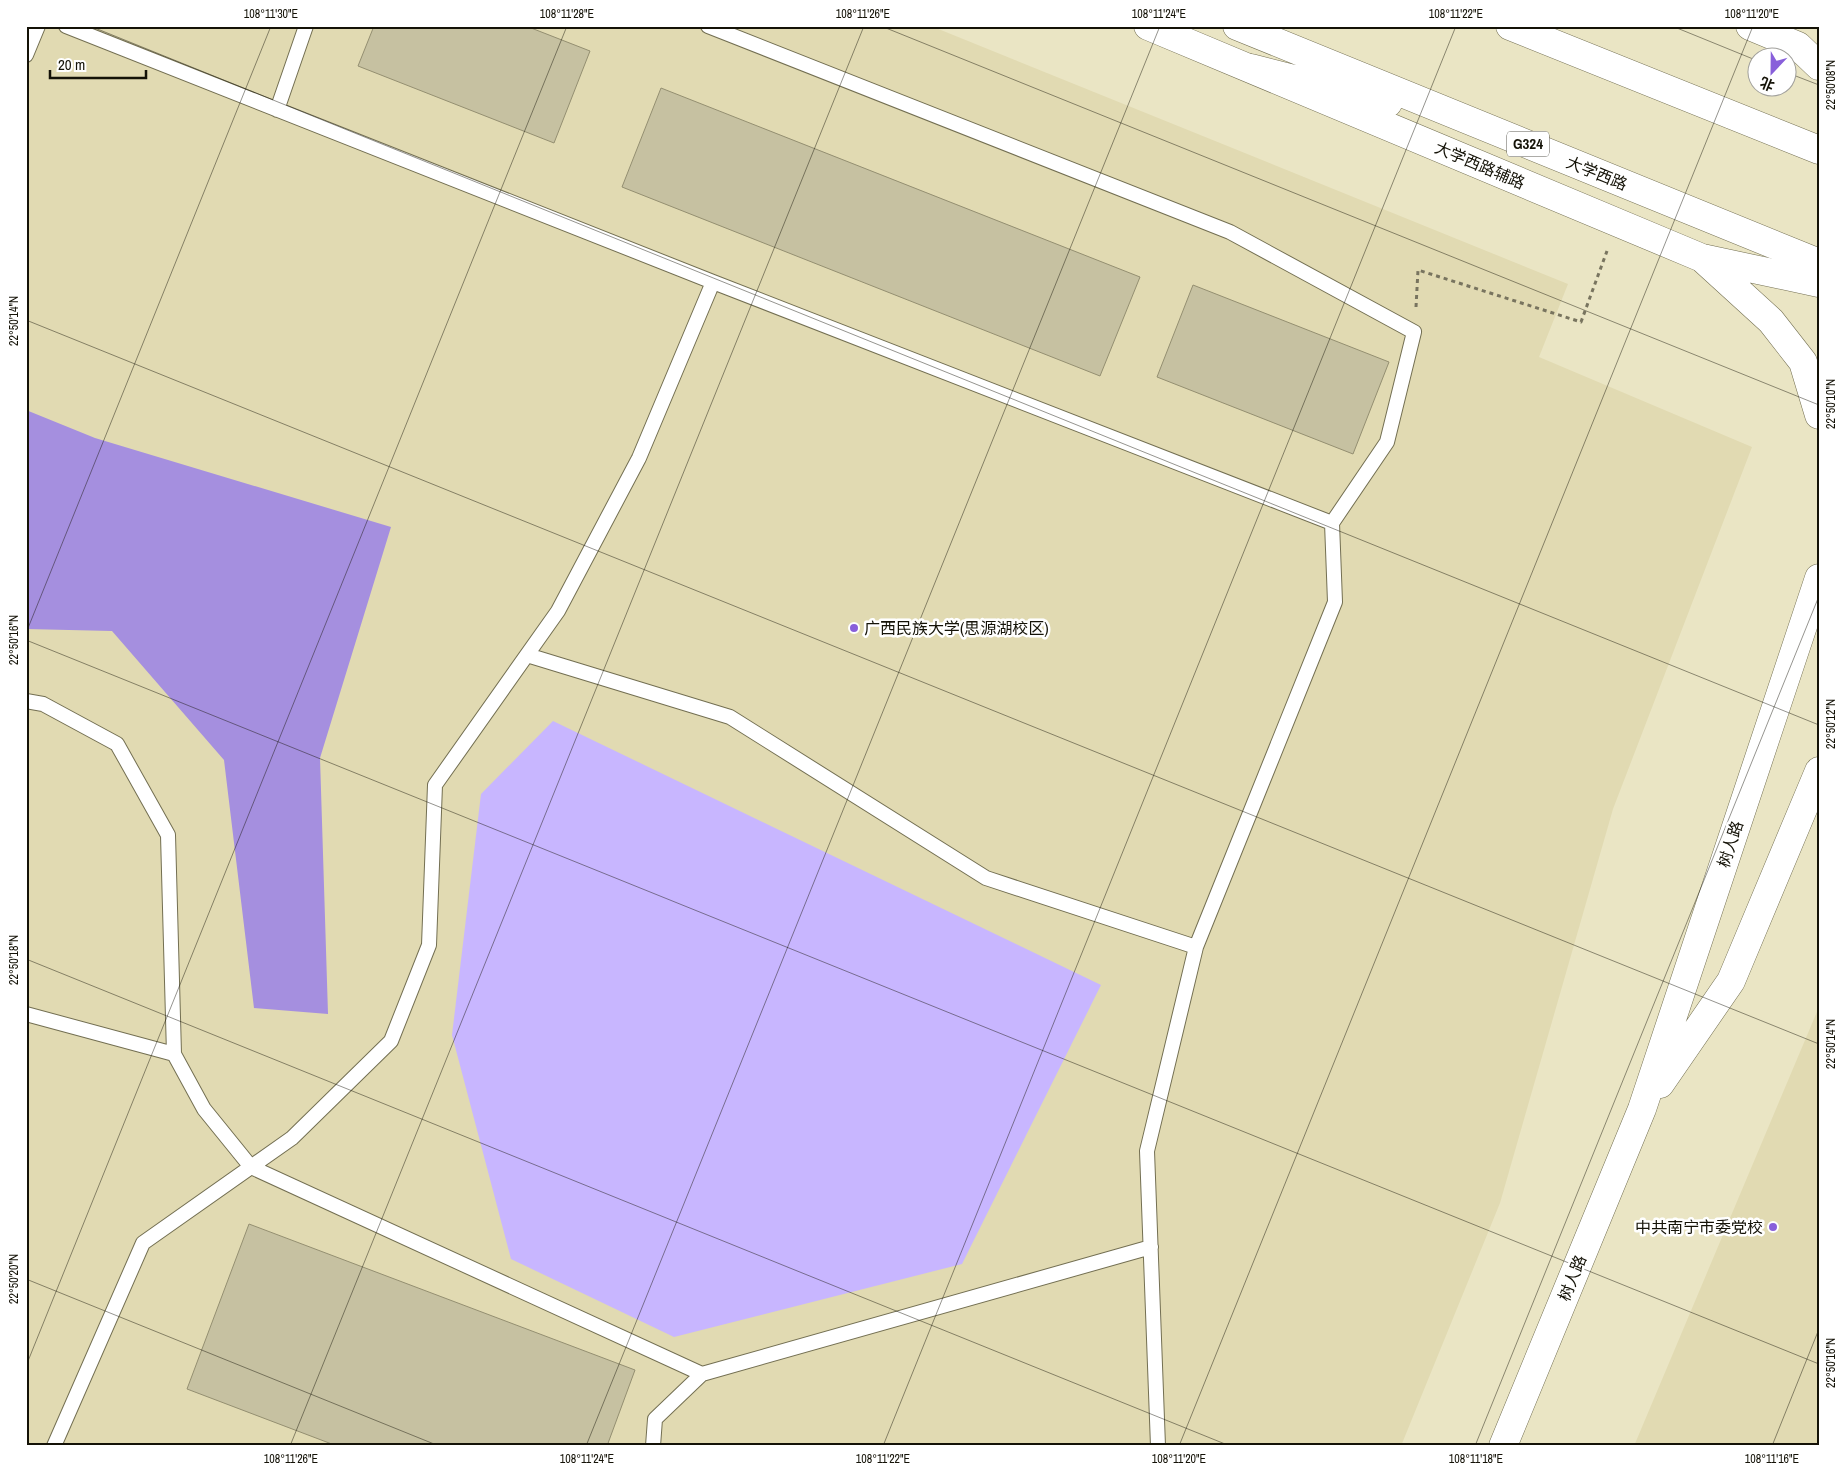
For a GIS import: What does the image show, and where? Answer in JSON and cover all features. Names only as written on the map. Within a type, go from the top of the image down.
[{"type":"street","name":"大学西路辅路","points":[[1148,26],[1702,258],[1819,283]]},
{"type":"street","name":"大学西路","points":[[1237,26],[1819,262]]},
{"type":"street","points":[[1510,26],[1819,150]]},
{"type":"street","points":[[1750,26],[1808,48],[1819,66]]},
{"type":"street","points":[[1251,68],[1488,128]]},
{"type":"street","points":[[1702,258],[1771,321],[1803,362],[1819,415]]},
{"type":"street","name":"树人路","points":[[1503,1446],[1642,1110],[1819,578]]},
{"type":"street","name":"树人路","points":[[1642,1110],[1731,980],[1819,771]]},
{"type":"lane","points":[[26,55],[38,26]]},
{"type":"lane","points":[[66,26],[713,282],[1332,522]]},
{"type":"lane","points":[[277,110],[306,26]]},
{"type":"lane","points":[[708,26],[1230,232],[1414,332],[1387,442],[1332,522],[1335,602],[1196,946],[1147,1151],[1158,1446]]},
{"type":"lane","points":[[54,1446],[143,1243],[292,1138],[390,1041],[429,945],[435,785],[558,611],[639,458],[713,282]]},
{"type":"lane","points":[[528,655],[730,718],[986,878],[1196,946]]},
{"type":"lane","points":[[26,701],[43,704],[117,744],[168,835],[174,1054],[204,1109],[251,1167],[702,1374]]},
{"type":"lane","points":[[26,1014],[174,1054]]},
{"type":"lane","points":[[653,1446],[655,1418],[702,1374],[1151,1247]]},
{"type":"path","points":[[1414,332],[1418,270],[1581,322],[1618,223]]},
{"type":"shaded area","name":"广西民族大学(思源湖校区)","points":[[26,26],[931,26],[1568,284],[1539,357],[1752,447],[1613,809],[1500,1203],[1401,1446],[26,1446]]},
{"type":"shaded area","points":[[26,410],[95,438],[391,527],[320,758],[328,1014],[254,1008],[224,760],[112,631],[26,629]]},
{"type":"shaded area","points":[[553,721],[1101,985],[962,1264],[674,1337],[511,1259],[452,1035],[481,794]]},
{"type":"shaded area","name":"中共南宁市委党校","points":[[1819,1007],[1819,1446],[1634,1446]]},
{"type":"building","points":[[374,26],[526,26],[590,51],[554,143],[358,66]]},
{"type":"building","points":[[661,88],[1140,277],[1100,376],[622,187]]},
{"type":"building","points":[[1193,285],[1389,362],[1353,454],[1157,377]]},
{"type":"building","points":[[249,1224],[635,1370],[607,1446],[337,1446],[187,1389]]},
{"type":"place","name":"广西民族大学(思源湖校区)","points":[[854,628]]},
{"type":"place","name":"中共南宁市委党校","points":[[1773,1227]]}]
